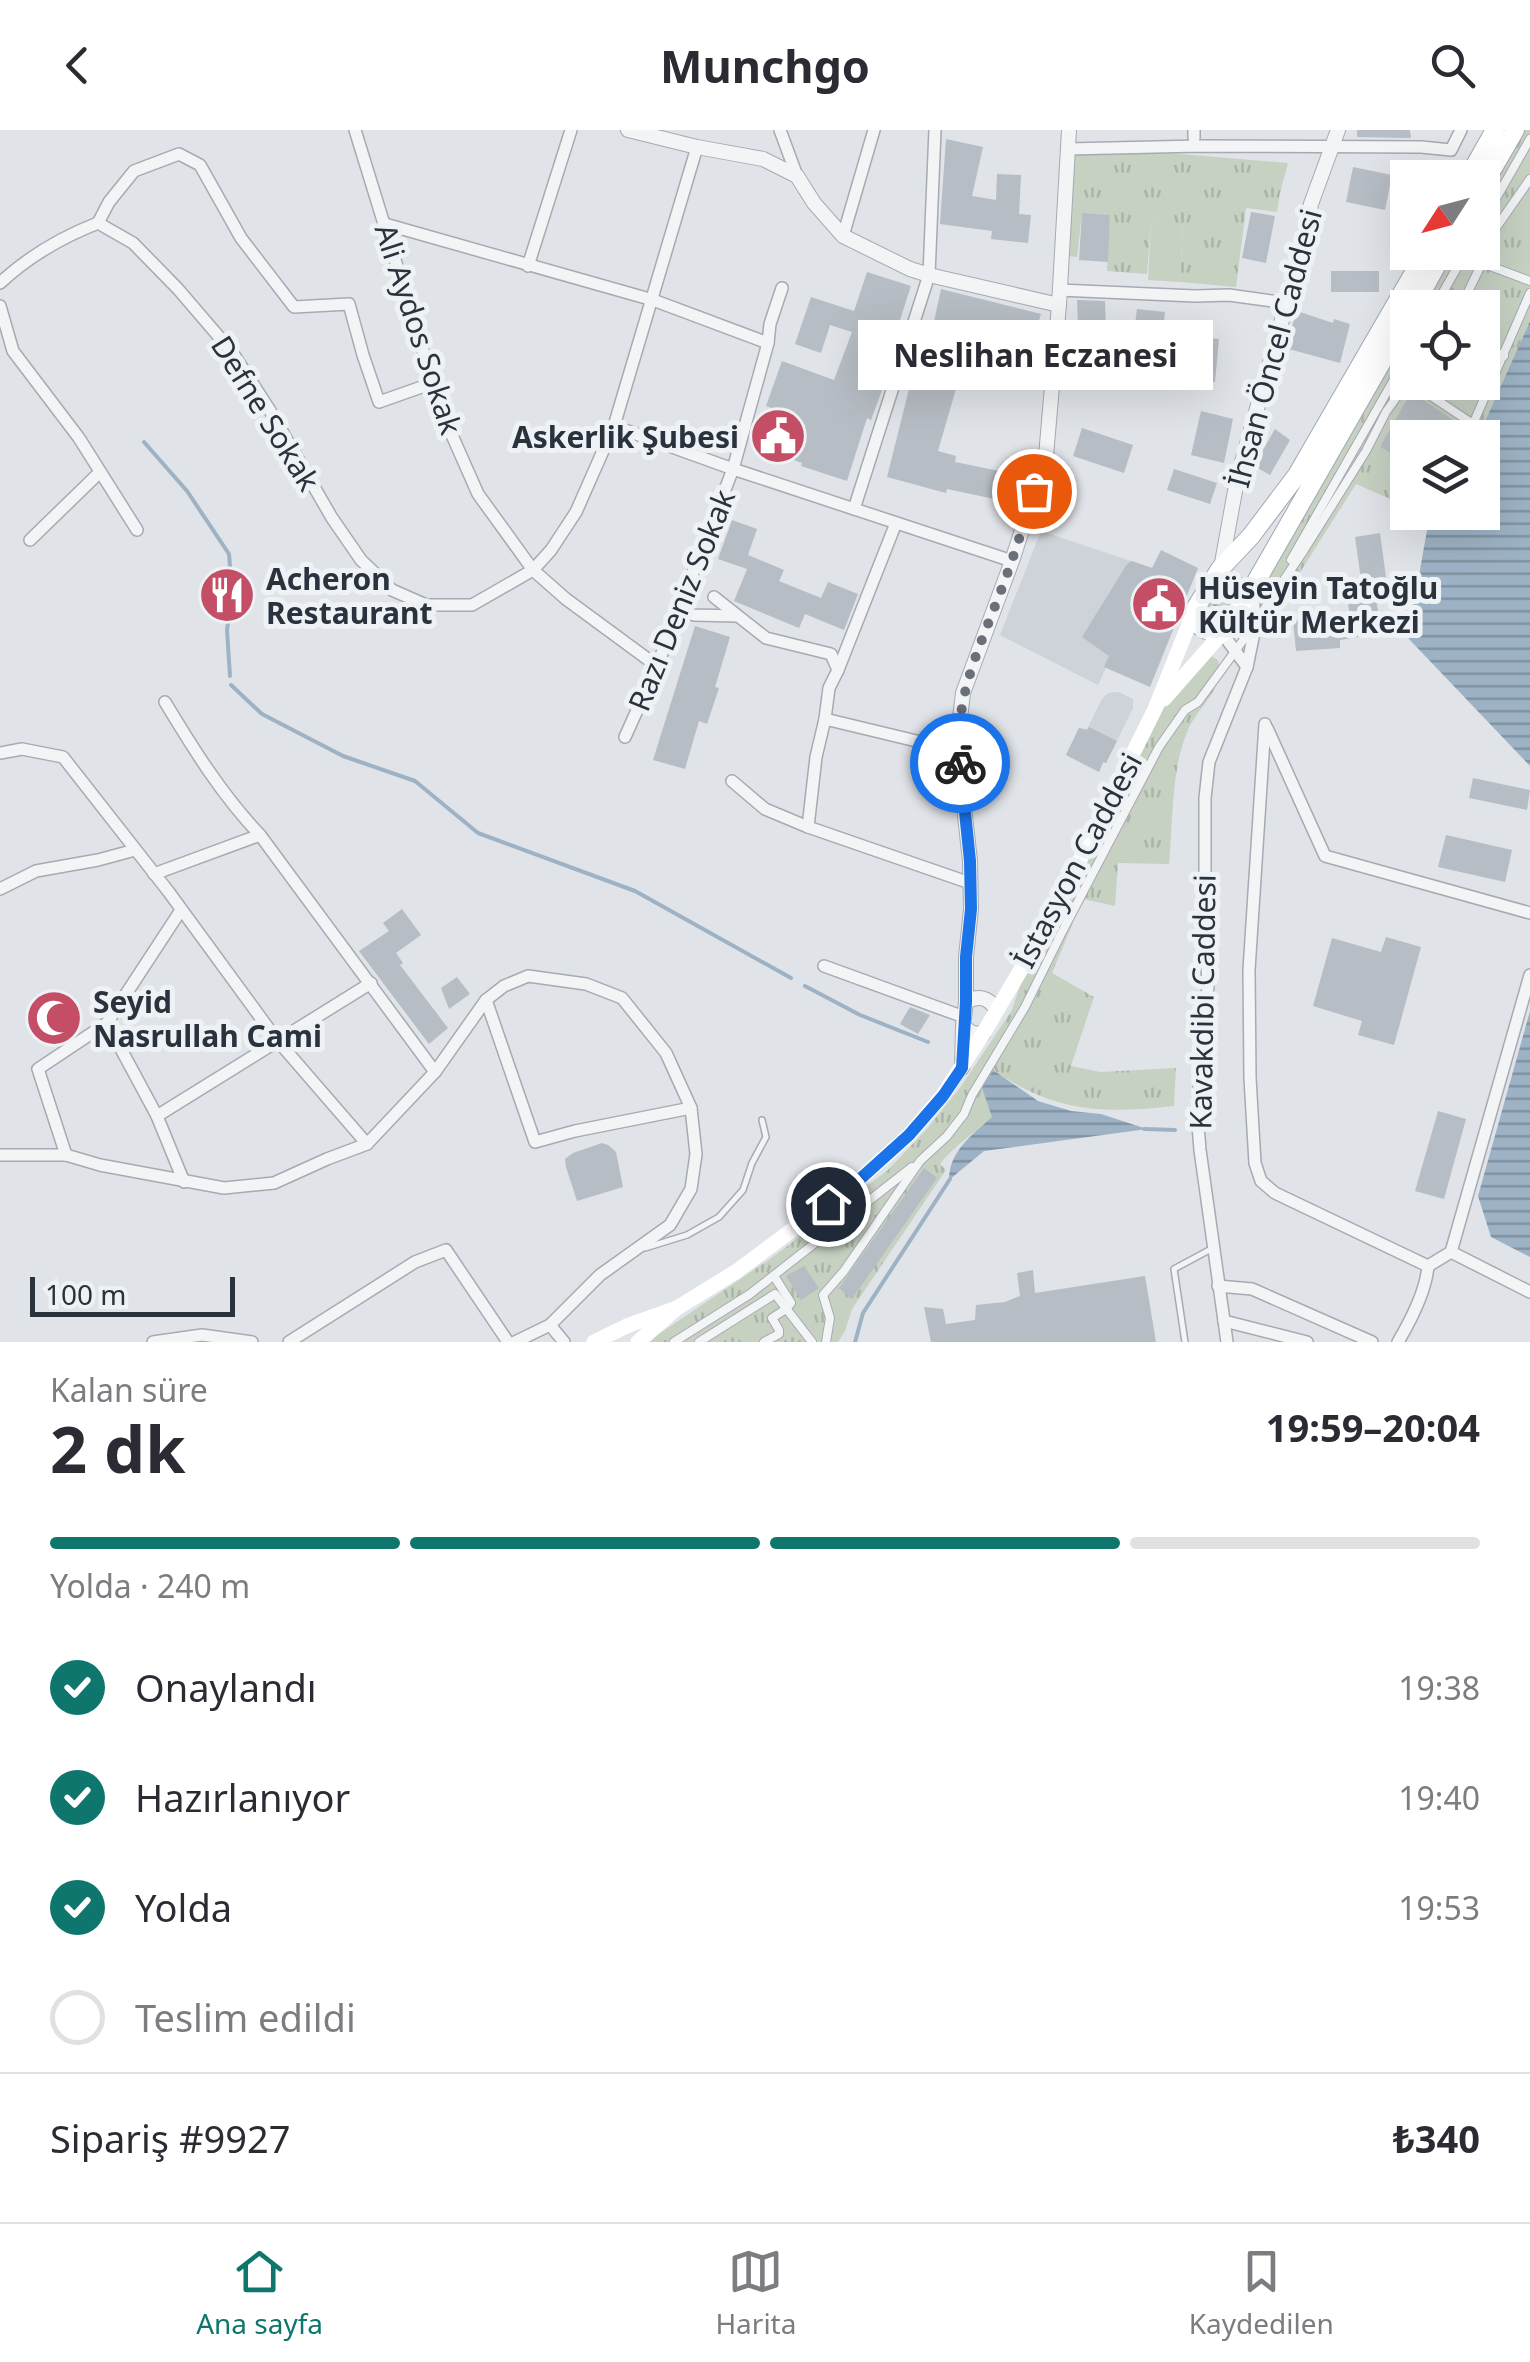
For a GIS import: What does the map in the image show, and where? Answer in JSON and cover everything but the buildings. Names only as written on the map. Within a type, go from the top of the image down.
[{"type":"main road","points":[[1478,160],[1495,130]]},
{"type":"main road","points":[[1498,160],[1515,130]]},
{"type":"main road","points":[[1390,347],[1253,587],[1222,633],[1201,628],[1196,623],[1195,609],[1220,569],[1298,475],[1416,270]]},
{"type":"main road","points":[[1220,569],[1236,562],[1246,564],[1253,587]]},
{"type":"main road","name":"İstasyon Caddesi","points":[[983,1034],[1050,920],[1155,709],[1195,609]]},
{"type":"main road","name":"İstasyon Caddesi","points":[[1155,709],[1222,633]]},
{"type":"main road","points":[[638,1342],[678,1308],[738,1271],[859,1180],[909,1135],[943,1096],[983,1034]]},
{"type":"main road","points":[[596,1342],[629,1325],[678,1308]]},
{"type":"street","name":"Ali Aydos Sokak","points":[[356,130],[436,399],[478,494],[533,570],[656,666]]},
{"type":"street","points":[[528,266],[571,130]]},
{"type":"street","points":[[628,130],[763,159],[798,176]]},
{"type":"street","points":[[780,130],[814,204],[843,236],[928,275],[1059,298],[1229,294],[1286,303]]},
{"type":"street","points":[[843,236],[874,130]]},
{"type":"street","points":[[854,509],[928,275],[935,130]]},
{"type":"street","points":[[962,1068],[971,909],[958,751],[963,693],[1046,456],[1069,130]]},
{"type":"street","name":"İhsan Öncel Caddesi","points":[[1220,569],[1237,480],[1303,245],[1310,204],[1338,130]]},
{"type":"street","points":[[1068,149],[1199,146],[1451,150],[1462,130]]},
{"type":"street","points":[[1500,192],[1530,139]]},
{"type":"street","points":[[533,570],[576,512],[614,426],[697,147]]},
{"type":"street","points":[[0,283],[21,264],[98,223],[134,171],[180,154],[200,166],[241,238],[294,307],[349,304],[379,402],[434,383]]},
{"type":"street","points":[[1500,222],[1530,181]]},
{"type":"street","name":"Defne Sokak","points":[[98,223],[133,243],[232,352],[332,518],[361,560],[392,590],[426,605],[472,605],[533,570]]},
{"type":"street","points":[[385,224],[653,300],[768,343]]},
{"type":"street","points":[[1500,270],[1530,281]]},
{"type":"street","name":"Razı Deniz Sokak","points":[[625,738],[733,469],[782,288]]},
{"type":"street","points":[[1500,365],[1530,293]]},
{"type":"street","points":[[0,306],[13,351],[79,438],[137,530]]},
{"type":"street","points":[[0,360],[13,351]]},
{"type":"street","points":[[1500,354],[1504,356]]},
{"type":"street","points":[[674,1342],[774,1276],[948,1136],[1025,1007],[1159,747],[1236,650],[1390,386]]},
{"type":"street","points":[[1257,617],[1304,550],[1395,400]]},
{"type":"street","points":[[1436,400],[1473,424],[1484,400]]},
{"type":"street","points":[[614,426],[1012,562]]},
{"type":"street","points":[[30,540],[100,472]]},
{"type":"street","points":[[808,827],[829,688],[896,523]]},
{"type":"street","name":"Kavakdibi Caddesi","points":[[1227,1342],[1197,1113],[1208,985],[1205,798],[1209,762],[1247,667],[1257,617],[1253,587]]},
{"type":"street","points":[[714,597],[766,638],[831,654],[838,670]]},
{"type":"street","points":[[678,612],[737,616]]},
{"type":"street","points":[[1222,633],[1247,667]]},
{"type":"street","points":[[166,702],[194,752],[233,806],[260,835],[435,1072]]},
{"type":"street","points":[[825,719],[958,751]]},
{"type":"street","points":[[1428,1266],[1274,1194],[1261,1181],[1255,1163],[1249,970],[1266,724],[1325,856],[1530,913]]},
{"type":"street","points":[[0,753],[22,749],[63,757],[277,1040],[367,1144]]},
{"type":"street","points":[[732,781],[764,808],[970,884]]},
{"type":"street","points":[[154,874],[260,835]]},
{"type":"street","points":[[0,889],[36,870],[136,850]]},
{"type":"street","points":[[66,1155],[38,1070],[107,1023],[182,910]]},
{"type":"street","points":[[824,966],[965,1015],[972,1033],[983,1034]]},
{"type":"street","points":[[0,1155],[66,1155],[224,1188],[274,1184],[367,1144],[435,1072],[486,1000],[504,986],[528,976],[586,984],[622,998],[666,1052],[691,1108],[696,1154],[691,1189],[670,1224],[600,1275],[550,1324],[512,1342],[446,1250],[416,1262],[289,1342]]},
{"type":"street","points":[[1428,1266],[1452,1252],[1530,976]]},
{"type":"street","points":[[157,1116],[371,983]]},
{"type":"street","points":[[965,1015],[977,997],[989,1000],[996,1010]]},
{"type":"street","points":[[486,1000],[535,1142],[691,1108]]},
{"type":"street","points":[[107,1023],[157,1116],[184,1182]]},
{"type":"street","points":[[826,1342],[830,1318],[823,1295],[926,1154]]},
{"type":"street","points":[[1452,1252],[1530,1292]]},
{"type":"street","points":[[1398,1342],[1428,1266]]},
{"type":"street","points":[[764,1342],[780,1330],[772,1318],[791,1303],[774,1276]]},
{"type":"street","points":[[1218,1286],[1252,1288],[1372,1342]]},
{"type":"street","points":[[699,1342],[776,1294],[812,1342]]},
{"type":"street","points":[[1224,1321],[1307,1342]]},
{"type":"street","points":[[706,1322],[719,1342]]},
{"type":"street","points":[[550,1324],[564,1342]]},
{"type":"street","points":[[153,1342],[202,1335],[252,1342]]},
{"type":"lane","points":[[633,1252],[688,1236],[719,1216],[743,1190],[766,1136],[762,1120]]},
{"type":"lane","points":[[1186,1342],[1174,1269],[1213,1248]]},
{"type":"shaded area","points":[[1041,531],[1152,568],[1098,685],[1000,635]]},
{"type":"shaded area","points":[[1119,692],[1133,699],[1133,708],[1099,772],[1066,755],[1079,728],[1087,729],[1102,699],[1108,693]]},
{"type":"green space","points":[[1513,130],[1530,130],[1530,321],[1500,388],[1500,290],[1420,290],[1432,270],[1500,270],[1500,160],[1496,160]]},
{"type":"green space","points":[[1074,145],[1288,163],[1277,212],[1246,208],[1236,287],[1180,282],[1183,225],[1151,222],[1147,274],[1107,271],[1110,215],[1082,214],[1077,257],[1065,256]]},
{"type":"green space","points":[[1151,222],[1183,224],[1180,282],[1148,280]]},
{"type":"green space","points":[[1390,342],[1390,400],[1495,400],[1486,420],[1390,420],[1390,499],[1356,484],[1251,650],[1260,569]]},
{"type":"green space","points":[[1231,573],[1241,576],[1244,584],[1216,622],[1206,617],[1205,610]]},
{"type":"green space","points":[[1211,656],[1218,660],[1218,680],[1182,745],[1169,864],[1118,863],[1115,906],[1083,899],[1052,973],[1094,997],[1071,1066],[1100,1072],[1176,1068],[1174,1106],[1124,1110],[1079,1107],[1037,1094],[993,1070],[992,1117],[940,1164],[946,1170],[852,1309],[838,1342],[647,1342],[770,1259],[888,1170],[926,1130],[962,1085],[1012,1010],[1021,983],[1152,721]]},
{"type":"water","points":[[1530,321],[1530,766],[1408,638],[1427,530],[1500,530],[1500,420],[1486,420],[1495,400],[1500,400],[1500,388]]},
{"type":"water","points":[[1530,1011],[1530,1257],[1491,1237],[1478,1196]]},
{"type":"water","points":[[993,1070],[1038,1101],[1071,1111],[1101,1114],[1147,1129],[984,1151],[949,1180],[957,1152],[992,1117],[982,1088]]},
{"type":"waterway","points":[[144,442],[187,491],[229,554],[230,676]]},
{"type":"waterway","points":[[231,685],[262,714],[343,756],[415,781],[478,833],[635,891],[791,978]]},
{"type":"waterway","points":[[805,986],[860,1015],[928,1042]]},
{"type":"waterway","points":[[1144,1129],[1175,1130]]},
{"type":"waterway","points":[[855,1342],[863,1313],[950,1179]]},
{"type":"way so far","points":[[960,763],[963,693],[1034,491]]},
{"type":"place","name":"Askerlik Şubesi","points":[[778,436]]},
{"type":"place","name":"Neslihan Eczanesi","points":[[1034,491]]},
{"type":"place","name":"Acheron Restaurant","points":[[227,595]]},
{"type":"place","name":"Hüseyin Tatoğlu Kültür Merkezi","points":[[1159,604]]},
{"type":"place","name":"Seyid Nasrullah Cami","points":[[54,1018]]},
{"type":"route","points":[[828,1204],[909,1135],[962,1068],[971,909],[960,763]]}]
